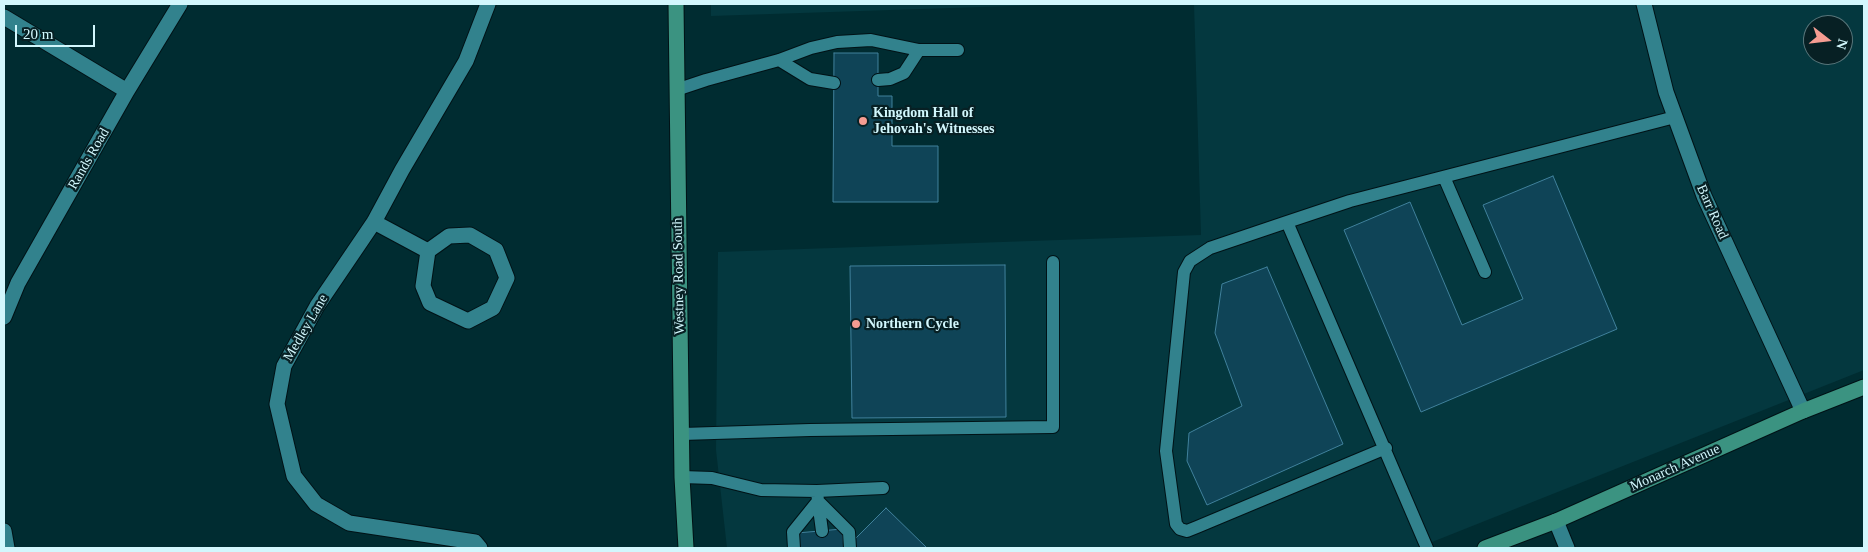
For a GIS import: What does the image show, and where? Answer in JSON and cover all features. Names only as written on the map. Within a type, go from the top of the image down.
[{"type":"main road","name":"Westney Road South","points":[[676,4],[682,477],[686,548]]},
{"type":"main road","name":"Monarch Avenue","points":[[1485,548],[1556,521],[1803,411],[1864,387]]},
{"type":"street","name":"Rands Road","points":[[4,317],[18,283],[180,4]]},
{"type":"street","name":"Medley Lane","points":[[480,548],[475,542],[349,523],[316,504],[294,476],[277,404],[284,366],[317,306],[374,222],[466,61],[488,4]]},
{"type":"street","name":"Barr Road","points":[[1644,4],[1666,92],[1704,196],[1803,411]]},
{"type":"street","points":[[4,17],[128,91]]},
{"type":"street","points":[[374,222],[428,251]]},
{"type":"street","points":[[449,236],[470,236],[496,250],[506,278],[494,308],[468,321],[430,303],[423,286],[428,251],[449,236]]},
{"type":"street","points":[[1556,521],[1567,548]]},
{"type":"street","points":[[4,531],[8,548]]},
{"type":"lane","points":[[676,90],[779,60],[811,48],[837,42],[871,40],[919,50],[958,50]]},
{"type":"lane","points":[[878,80],[890,79],[904,73],[919,50]]},
{"type":"lane","points":[[779,60],[810,79],[834,83]]},
{"type":"lane","points":[[1386,448],[1197,528],[1187,531],[1180,529],[1176,524],[1166,451],[1184,272],[1190,261],[1210,248],[1350,201],[1675,117]]},
{"type":"lane","points":[[1444,177],[1485,272]]},
{"type":"lane","points":[[1287,222],[1386,448],[1427,548]]},
{"type":"lane","points":[[682,434],[810,430],[1052,427],[1053,262]]},
{"type":"lane","points":[[682,477],[712,478],[760,490],[817,496],[883,488]]},
{"type":"lane","points":[[817,496],[822,531]]},
{"type":"lane","points":[[794,548],[793,532],[817,496]]},
{"type":"lane","points":[[817,496],[849,532],[850,548]]},
{"type":"shaded area","points":[[711,4],[1071,4],[711,16]]},
{"type":"shaded area","points":[[1194,4],[1864,4],[1864,370],[1417,548],[727,548],[716,450],[718,252],[1201,235]]},
{"type":"building","name":"Kingdom Hall of Jehovah's Witnesses","points":[[834,53],[878,53],[878,96],[892,96],[892,146],[938,146],[938,202],[833,202]]},
{"type":"building","points":[[1553,176],[1617,329],[1421,412],[1344,230],[1410,202],[1462,325],[1523,299],[1483,205]]},
{"type":"building","points":[[1005,265],[1006,417],[852,418],[850,266]]},
{"type":"building","points":[[1267,267],[1343,444],[1207,505],[1187,461],[1189,433],[1242,406],[1215,333],[1222,284]]},
{"type":"building","points":[[886,508],[927,548],[855,548],[850,544]]},
{"type":"building","points":[[842,529],[844,548],[799,548],[797,533]]},
{"type":"place","name":"Kingdom Hall of Jehovah's Witnesses","points":[[863,121]]},
{"type":"place","name":"Northern Cycle","points":[[856,324]]}]
